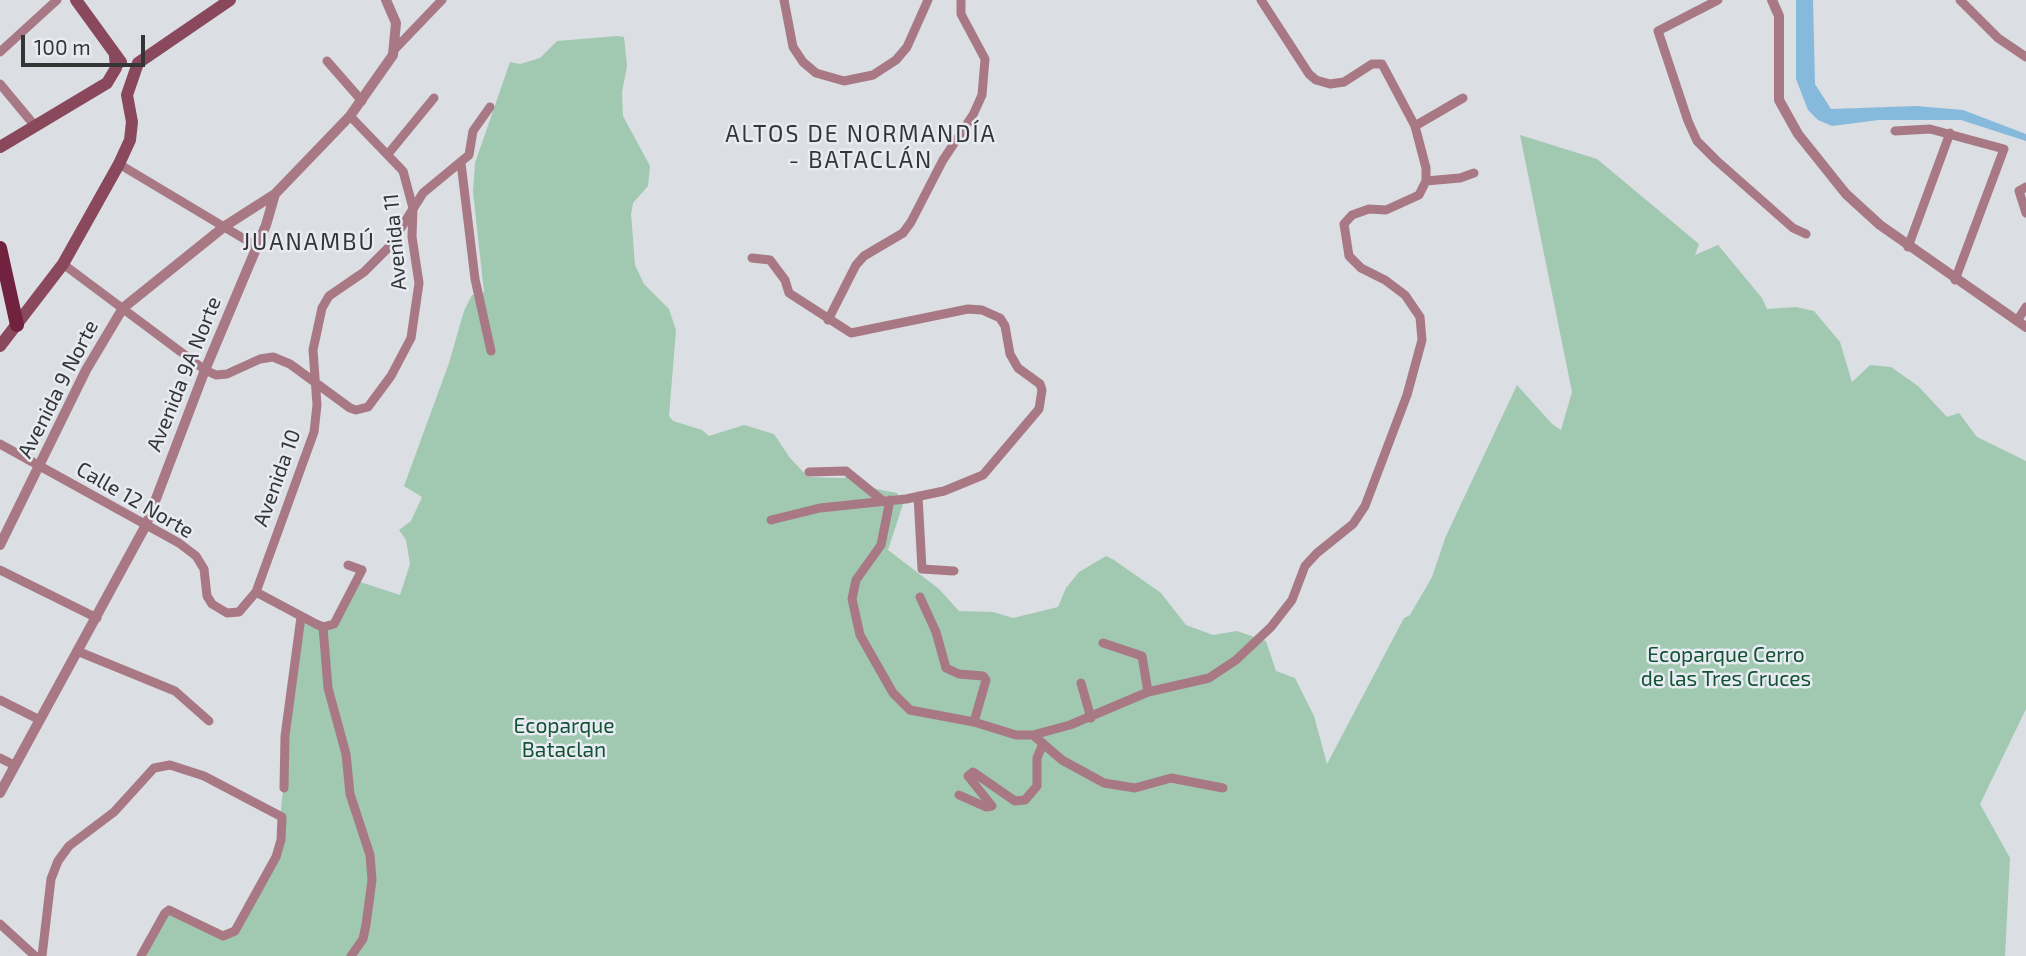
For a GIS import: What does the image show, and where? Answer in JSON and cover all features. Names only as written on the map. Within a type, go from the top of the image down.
[{"type":"main road","points":[[76,0],[115,56],[125,64],[138,63],[230,0]]},
{"type":"main road","points":[[0,147],[107,83],[116,68],[115,56]]},
{"type":"main road","points":[[0,346],[63,264],[119,164],[131,132],[127,95],[138,63]]},
{"type":"main road","points":[[107,83],[121,87],[127,95]]},
{"type":"main road","points":[[1,255],[17,325]]},
{"type":"street","points":[[0,52],[57,0]]},
{"type":"street","points":[[386,0],[396,23],[395,49]]},
{"type":"street","name":"Avenida 9A Norte","points":[[0,793],[146,525],[275,194],[350,117],[395,49],[442,0]]},
{"type":"street","points":[[784,0],[793,47],[803,62],[816,73],[844,81],[873,75],[896,60],[907,47],[928,0]]},
{"type":"street","points":[[828,320],[856,265],[864,256],[903,233],[911,222],[943,160],[973,115],[982,95],[985,59],[961,14],[961,0]]},
{"type":"street","points":[[886,500],[881,545],[856,580],[852,600],[860,635],[893,693],[911,709],[974,722],[1016,735],[1032,735],[1091,719],[1148,692],[1209,678],[1236,660],[1271,626],[1292,600],[1305,566],[1353,524],[1365,506],[1407,396],[1422,340],[1420,317],[1405,295],[1385,279],[1361,268],[1349,256],[1344,224],[1353,215],[1369,209],[1386,209],[1403,204],[1419,195],[1426,181],[1415,126],[1382,64],[1372,64],[1353,78],[1337,83],[1323,82],[1308,74],[1261,0]]},
{"type":"street","points":[[1718,0],[1658,31],[1688,121],[1697,141],[1716,160],[1793,228],[1806,234]]},
{"type":"street","points":[[1772,0],[1779,16],[1779,100],[1787,120],[1846,194],[1909,247],[2021,324],[2026,307]]},
{"type":"street","points":[[1960,0],[1998,38],[2026,57]]},
{"type":"street","points":[[327,61],[362,101]]},
{"type":"street","points":[[0,84],[35,126]]},
{"type":"street","points":[[388,154],[434,98]]},
{"type":"street","points":[[1415,126],[1463,98]]},
{"type":"street","points":[[490,107],[473,131],[469,155],[461,163],[475,279],[491,351]]},
{"type":"street","name":"Avenida 11","points":[[315,381],[350,408],[362,410],[376,400],[411,338],[419,283],[412,237],[413,208],[403,171],[350,117]]},
{"type":"street","points":[[1895,131],[1930,129],[2004,149],[1955,280]]},
{"type":"street","points":[[1909,247],[1950,133]]},
{"type":"street","name":"Avenida 10","points":[[256,592],[314,432],[317,405],[313,350],[322,308],[329,296],[364,272],[389,247],[423,193],[461,163]]},
{"type":"street","points":[[119,164],[256,246]]},
{"type":"street","points":[[1426,181],[1460,178],[1474,173]]},
{"type":"street","points":[[2026,187],[2019,191],[2026,212]]},
{"type":"street","name":"Avenida 9 Norte","points":[[0,545],[86,370],[123,308],[225,226],[275,194]]},
{"type":"street","points":[[752,258],[770,260],[778,269],[789,293],[851,333],[859,334],[950,312],[982,310],[1000,318],[1005,326],[1010,354],[1018,368],[1040,384],[1042,390],[1039,409],[983,475],[944,491],[820,508],[771,520]]},
{"type":"street","points":[[63,264],[205,370],[216,375],[227,374],[260,359],[272,358],[290,364],[315,381]]},
{"type":"street","name":"Calle 12 Norte","points":[[0,444],[146,525],[196,556],[204,569],[207,596],[218,609],[227,613],[239,612],[256,592]]},
{"type":"street","points":[[810,472],[846,471],[886,500]]},
{"type":"street","points":[[918,496],[922,569],[954,571]]},
{"type":"street","points":[[256,592],[323,627],[334,624],[362,570],[348,565]]},
{"type":"street","points":[[0,570],[97,618]]},
{"type":"street","points":[[920,597],[936,632],[946,668],[958,674],[983,677],[986,680],[974,722]]},
{"type":"street","points":[[284,788],[285,736],[301,617]]},
{"type":"street","points":[[323,627],[328,688],[346,754],[351,794],[370,855],[372,880],[366,925],[363,939],[351,956]]},
{"type":"street","points":[[1103,643],[1142,656],[1148,692]]},
{"type":"street","points":[[77,651],[175,691],[209,722]]},
{"type":"street","points":[[1081,683],[1091,719]]},
{"type":"street","points":[[0,700],[40,720]]},
{"type":"street","points":[[1032,735],[1042,746],[1104,783],[1135,788],[1171,778],[1223,788]]},
{"type":"street","points":[[959,795],[986,807],[992,806],[968,776],[968,773],[973,772],[1015,801],[1025,800],[1037,786],[1037,758],[1042,746]]},
{"type":"street","points":[[0,758],[14,765]]},
{"type":"street","points":[[42,956],[51,879],[58,861],[69,846],[114,812],[154,768],[170,765],[204,776],[282,817],[281,840],[276,857],[235,931],[223,936],[169,911],[165,913],[141,956]]},
{"type":"street","points":[[0,924],[35,956]]},
{"type":"green space","name":"Ecoparque Cerro de las Tres Cruces","points":[[624,37],[627,66],[622,92],[623,116],[650,166],[648,186],[633,203],[631,214],[635,265],[644,284],[669,309],[676,330],[669,416],[673,421],[702,430],[709,436],[744,425],[774,434],[790,458],[808,477],[844,478],[852,474],[871,488],[897,493],[903,504],[888,550],[939,589],[959,611],[993,612],[1013,618],[1058,607],[1066,588],[1079,572],[1106,556],[1114,560],[1161,593],[1186,625],[1213,635],[1237,631],[1266,641],[1276,671],[1295,678],[1314,716],[1327,764],[1404,618],[1410,615],[1432,577],[1446,536],[1517,385],[1552,424],[1561,430],[1572,392],[1520,135],[1597,159],[1699,244],[1695,255],[1718,245],[1762,298],[1767,309],[1796,307],[1814,311],[1840,342],[1852,382],[1870,365],[1891,367],[1918,386],[1947,417],[1959,413],[1977,437],[2026,461],[2026,709],[1980,804],[2010,858],[2005,956],[141,956],[165,913],[228,935],[276,857],[301,617],[323,627],[334,624],[357,581],[400,595],[410,564],[406,540],[399,530],[411,521],[422,497],[404,486],[449,363],[464,311],[472,295],[484,292],[473,192],[475,163],[510,62],[520,64],[540,58],[557,41]]},
{"type":"water","points":[[1796,0],[1813,0],[1815,84],[1831,109],[1916,106],[1963,110],[2026,134],[2026,141],[1961,120],[1879,120],[1832,126],[1818,120],[1808,110],[1796,79]]},
{"type":"district","name":"ALTOS DE NORMANDÍA - BATACLÁN","points":[[861,147]]},
{"type":"district","name":"JUANAMBÚ","points":[[309,242]]},
{"type":"park label","name":"Ecoparque Bataclan","points":[[564,738]]}]
